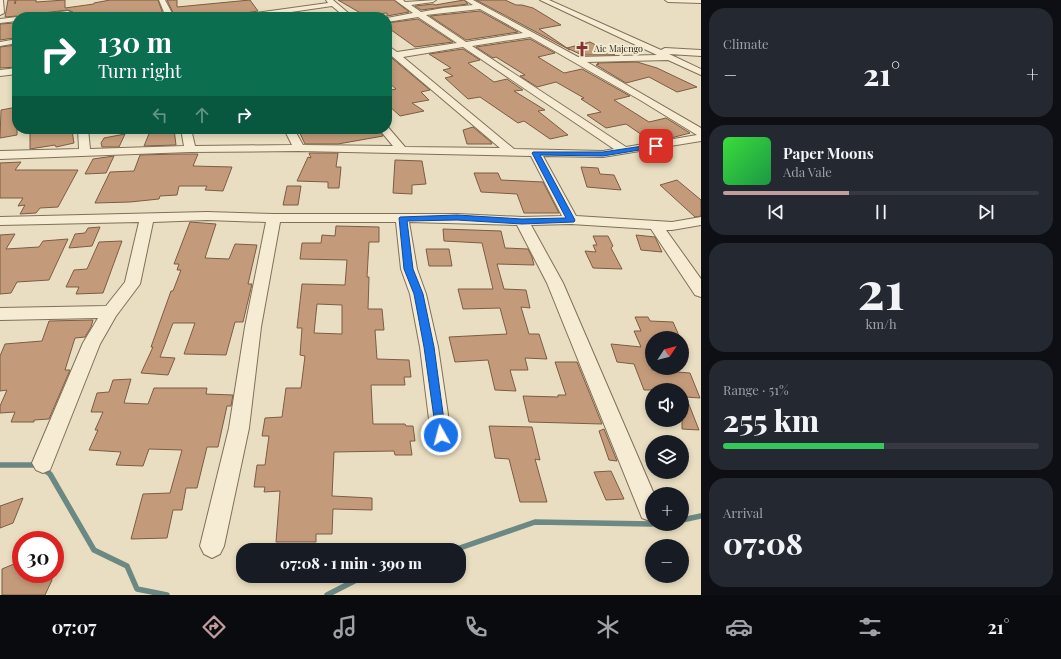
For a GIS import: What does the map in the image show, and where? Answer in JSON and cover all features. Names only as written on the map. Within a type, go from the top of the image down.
[{"type":"street","points":[[0,0],[0,13]]},
{"type":"street","points":[[162,0],[168,12]]},
{"type":"street","points":[[401,2],[433,0]]},
{"type":"street","points":[[468,0],[644,98],[701,133]]},
{"type":"street","points":[[543,0],[701,72]]},
{"type":"street","points":[[668,0],[701,1]]},
{"type":"street","points":[[279,12],[331,2],[343,12]]},
{"type":"street","points":[[401,2],[625,151]]},
{"type":"street","points":[[392,19],[443,10],[481,7]]},
{"type":"street","points":[[0,21],[12,20]]},
{"type":"street","points":[[396,55],[531,34]]},
{"type":"street","points":[[0,44],[12,42]]},
{"type":"street","points":[[655,51],[701,53]]},
{"type":"street","points":[[392,52],[511,152]]},
{"type":"street","points":[[575,60],[669,57]]},
{"type":"street","points":[[0,73],[12,72]]},
{"type":"street","points":[[83,134],[85,152]]},
{"type":"street","points":[[187,134],[190,149]]},
{"type":"street","points":[[292,134],[299,148]]},
{"type":"street","points":[[388,134],[402,150]]},
{"type":"street","points":[[0,155],[190,149],[299,148],[603,154],[701,138]]},
{"type":"street","points":[[535,153],[571,220]]},
{"type":"street","points":[[0,221],[207,216],[274,218],[341,216],[457,218],[522,221],[571,220],[672,226],[701,221]]},
{"type":"street","points":[[43,462],[92,343],[110,312],[132,284],[147,217]]},
{"type":"street","points":[[212,546],[239,428],[253,327],[274,218]]},
{"type":"street","points":[[402,218],[409,269],[418,294],[429,347],[441,435]]},
{"type":"street","points":[[522,221],[555,283],[645,498]]},
{"type":"street","points":[[655,225],[701,291]]},
{"type":"street","points":[[0,314],[110,312]]},
{"type":"building","points":[[8,0],[15,0],[15,4],[16,0],[36,0],[36,2],[65,0],[65,8],[110,0],[158,0],[162,12],[73,12],[68,10],[52,12],[12,12],[12,16],[5,17]]},
{"type":"building","points":[[167,0],[177,0],[177,7],[250,0],[258,11],[252,12],[173,12]]},
{"type":"building","points":[[338,0],[394,0],[409,12],[392,15],[392,12],[359,12]]},
{"type":"building","points":[[464,0],[468,4],[421,10],[415,6],[435,5]]},
{"type":"building","points":[[476,0],[505,0],[516,5],[533,8],[561,25],[539,29],[570,50]]},
{"type":"building","points":[[480,11],[518,32],[466,40],[430,16]]},
{"type":"building","points":[[418,19],[453,42],[415,47],[392,31],[392,22]]},
{"type":"building","points":[[12,23],[12,38],[0,40],[0,24]]},
{"type":"building","points":[[530,39],[555,53],[538,57],[564,73],[582,69],[630,96],[614,100],[649,122],[666,118],[690,133],[671,138],[662,133],[645,137],[626,124],[606,128],[587,115],[601,112],[581,99],[584,98],[556,82],[537,87],[520,76],[525,75],[496,57],[493,58],[476,47]]},
{"type":"building","points":[[590,42],[615,55],[582,55],[567,48]]},
{"type":"building","points":[[12,46],[12,67],[0,68],[0,47]]},
{"type":"building","points":[[463,49],[480,60],[468,63],[494,82],[507,79],[523,90],[514,91],[545,110],[538,111],[568,135],[550,139],[524,121],[518,123],[480,97],[468,99],[445,78],[453,76],[443,70],[451,68],[429,54]]},
{"type":"building","points":[[392,58],[430,90],[421,92],[429,100],[412,103],[424,111],[400,116],[392,109],[392,90],[396,89],[392,85]]},
{"type":"building","points":[[637,62],[657,68],[697,87],[677,92],[649,77],[626,83],[596,65],[599,64],[597,63]]},
{"type":"building","points":[[12,108],[12,134],[17,135],[0,138],[1,110]]},
{"type":"building","points":[[473,127],[492,144],[467,144],[463,130]]},
{"type":"building","points":[[30,134],[72,134],[74,143],[56,147],[55,145],[30,149]]},
{"type":"building","points":[[125,134],[119,147],[102,147],[101,143],[104,138]]},
{"type":"building","points":[[149,134],[175,134],[176,145],[144,146]]},
{"type":"building","points":[[300,134],[382,134],[383,136],[338,144],[305,144]]},
{"type":"building","points":[[309,153],[338,153],[336,167],[341,167],[339,188],[328,188],[328,182],[297,181],[308,157],[311,158]]},
{"type":"building","points":[[198,154],[193,166],[232,167],[223,191],[205,190],[207,186],[179,186],[177,195],[160,196],[159,199],[95,203],[110,172],[134,171],[140,155]]},
{"type":"building","points":[[114,156],[106,173],[85,174],[93,159]]},
{"type":"building","points":[[395,160],[422,161],[426,184],[412,185],[412,194],[393,193]]},
{"type":"building","points":[[21,162],[15,170],[78,170],[58,207],[40,208],[36,213],[20,214],[25,205],[18,206],[23,198],[0,198],[0,163]]},
{"type":"building","points":[[581,167],[598,168],[600,174],[614,175],[621,190],[587,187]]},
{"type":"building","points":[[474,173],[498,173],[501,180],[543,182],[559,213],[524,213],[517,194],[481,192]]},
{"type":"building","points":[[677,180],[701,200],[701,216],[695,217],[660,185]]},
{"type":"building","points":[[287,186],[301,186],[298,205],[283,205]]},
{"type":"building","points":[[190,222],[216,224],[205,258],[229,259],[235,244],[257,245],[248,284],[252,284],[243,322],[235,322],[226,355],[184,354],[195,323],[173,323],[160,357],[175,358],[168,375],[141,373],[153,347],[151,347],[171,291],[173,291],[181,270],[177,270],[179,264],[174,264]]},
{"type":"building","points":[[336,226],[379,227],[379,242],[369,242],[367,277],[369,277],[368,309],[382,309],[384,330],[375,330],[377,359],[409,360],[411,377],[404,377],[405,385],[371,385],[373,424],[405,424],[406,426],[413,426],[415,441],[410,441],[412,455],[395,455],[394,451],[334,452],[332,496],[372,498],[372,510],[333,509],[332,534],[316,534],[316,542],[276,542],[280,491],[264,492],[265,487],[254,487],[257,465],[265,465],[269,436],[262,436],[265,418],[282,417],[286,388],[301,388],[305,356],[300,355],[302,328],[297,328],[302,284],[345,285],[347,260],[300,259],[302,243],[321,243],[322,235],[335,236]],"holes":[[[317,304],[342,305],[342,334],[314,333]]]},
{"type":"building","points":[[100,227],[92,246],[69,248],[75,234],[85,233],[88,228]]},
{"type":"building","points":[[443,229],[501,231],[505,248],[528,249],[532,257],[534,265],[497,264],[504,289],[526,290],[530,308],[521,307],[529,334],[539,334],[547,359],[525,358],[528,370],[510,370],[516,391],[495,390],[488,360],[455,362],[449,337],[507,334],[500,308],[463,309],[458,289],[493,289],[482,243],[444,241]]},
{"type":"building","points":[[15,234],[6,249],[39,247],[43,241],[68,239],[49,280],[17,282],[11,293],[0,294],[0,235]]},
{"type":"building","points":[[636,235],[655,237],[662,252],[641,250]]},
{"type":"building","points":[[593,236],[608,236],[613,246],[611,248],[622,269],[593,268],[585,251],[596,252],[593,245],[597,245]]},
{"type":"building","points":[[122,241],[103,293],[76,294],[79,287],[66,287],[74,270],[87,269],[99,242]]},
{"type":"building","points":[[426,249],[449,249],[452,266],[429,266]]},
{"type":"building","points":[[635,317],[648,317],[650,321],[673,322],[677,331],[645,331],[645,375],[689,375],[690,373],[700,398],[689,397],[689,383],[645,383],[644,390],[634,364],[617,362],[611,344],[641,347],[634,331],[641,331]]},
{"type":"building","points":[[93,320],[85,337],[75,338],[65,370],[70,370],[49,419],[34,420],[34,422],[11,422],[15,412],[0,413],[0,406],[7,390],[0,391],[0,356],[5,344],[42,341],[49,321]]},
{"type":"building","points":[[555,362],[577,362],[602,424],[529,422],[523,396],[558,397],[558,395],[566,395]]},
{"type":"building","points":[[131,379],[124,403],[148,404],[154,388],[207,388],[206,394],[233,395],[231,406],[227,406],[218,447],[207,447],[197,488],[186,488],[182,510],[173,510],[167,538],[131,539],[143,494],[170,493],[182,450],[149,449],[143,466],[116,465],[121,452],[89,450],[98,430],[95,430],[103,412],[91,412],[97,393],[109,392],[113,380]]},
{"type":"building","points":[[689,405],[699,430],[682,429],[682,427],[689,427]]},
{"type":"building","points":[[489,426],[532,427],[540,460],[535,459],[547,502],[520,502],[509,459],[495,458]]},
{"type":"building","points":[[604,429],[617,461],[609,460],[599,431]]},
{"type":"building","points":[[611,471],[624,499],[606,500],[594,472]]},
{"type":"building","points":[[23,498],[13,523],[0,528],[0,506]]},
{"type":"building","points":[[12,565],[12,583],[51,583],[45,595],[2,595],[2,569]]},
{"type":"waterway","points":[[0,465],[37,465]]},
{"type":"waterway","points":[[43,469],[50,474],[94,550],[127,566],[137,589],[167,595]]},
{"type":"waterway","points":[[689,519],[701,516]]},
{"type":"waterway","points":[[466,546],[535,522],[645,524]]},
{"type":"waterway","points":[[327,595],[350,583]]},
{"type":"place","name":"Aic Majengo","points":[[582,49]]},
{"type":"route","points":[[441,435],[429,347],[418,294],[409,269],[402,218],[457,218],[522,221],[571,220],[535,153],[575,155],[603,154],[656,146]]}]
